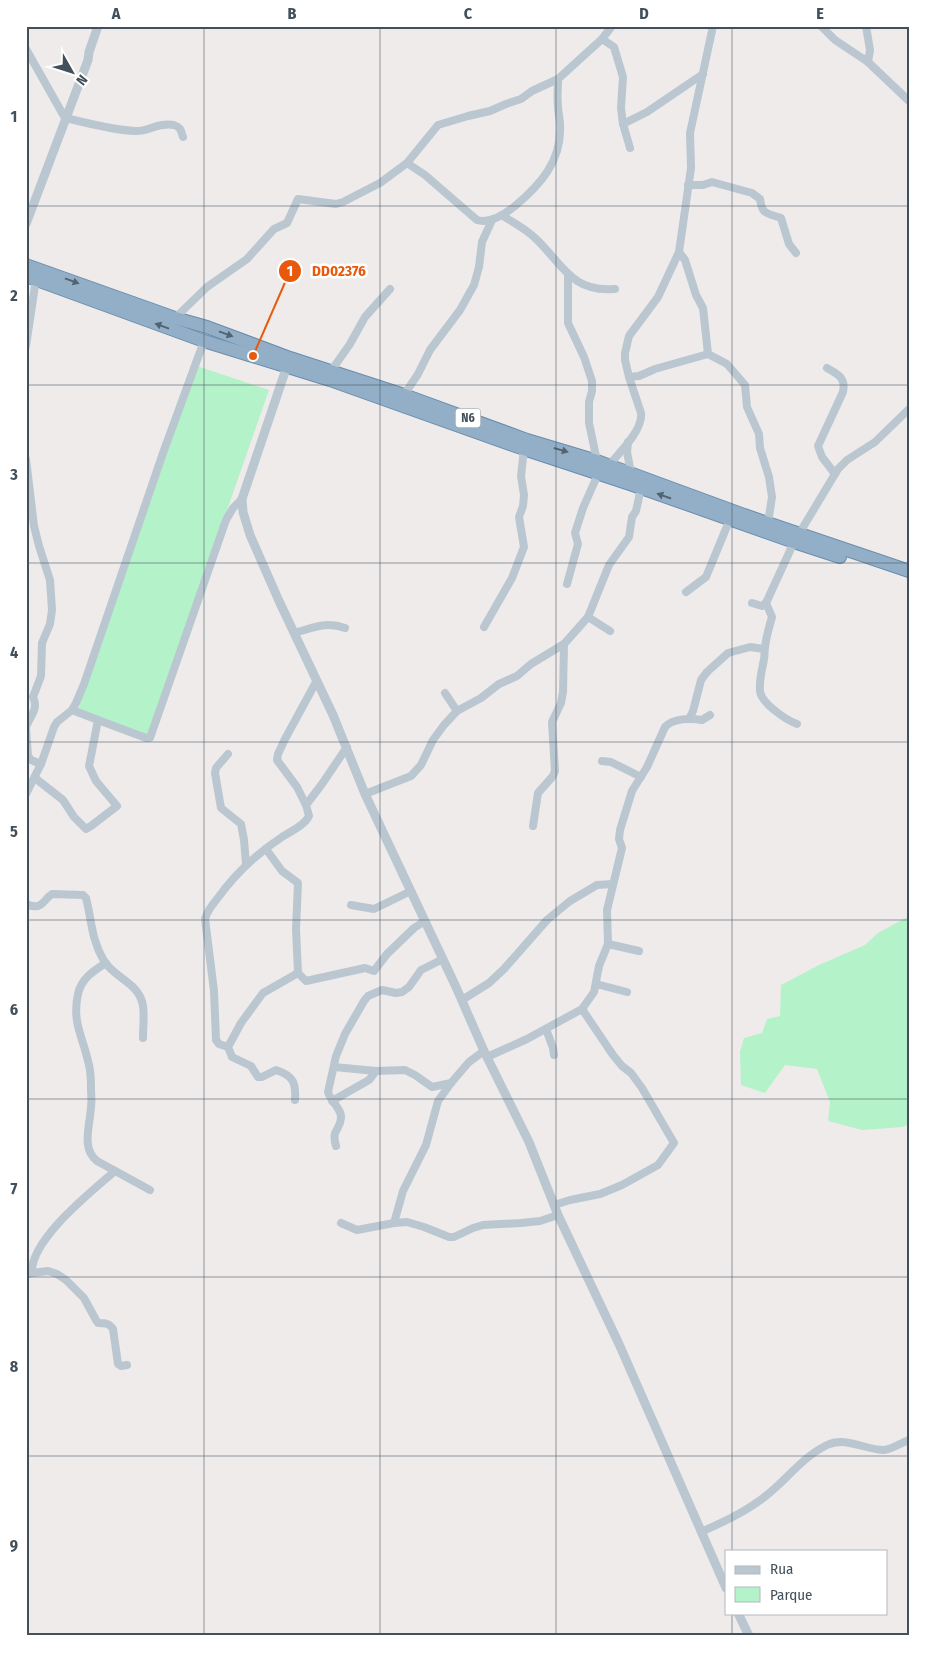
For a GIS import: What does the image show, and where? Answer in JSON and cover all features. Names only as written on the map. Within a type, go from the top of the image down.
[{"type":"highway","name":"N6","points":[[26,265],[175,318],[207,327],[289,362],[524,449],[730,520],[909,571]]},
{"type":"highway","name":"N6","points":[[31,278],[204,341],[289,362],[331,370],[527,440],[603,463],[768,523],[797,538],[909,580]]},
{"type":"street","points":[[26,224],[88,60],[98,26]]},
{"type":"street","points":[[175,318],[208,287],[247,259],[274,229],[287,223],[298,199],[336,204],[344,202],[380,183],[407,164],[438,125],[490,111],[521,100],[532,91],[558,79],[602,39],[612,26]]},
{"type":"street","points":[[568,275],[568,323],[584,357],[592,381],[588,423],[603,463],[628,442],[640,425],[642,418],[642,412],[629,377],[625,352],[629,336],[658,298],[679,252],[691,168],[690,133],[713,26]]},
{"type":"street","points":[[821,26],[835,40],[868,62],[909,101]]},
{"type":"street","points":[[866,26],[870,50],[868,62]]},
{"type":"street","points":[[602,39],[614,47],[623,77],[623,124],[630,148]]},
{"type":"street","points":[[26,49],[65,118],[118,130],[142,131],[152,126],[177,126],[181,129],[183,137]]},
{"type":"street","points":[[623,124],[646,112],[703,74]]},
{"type":"street","points":[[407,164],[425,174],[476,220],[482,222],[503,216],[539,184],[558,152],[560,126],[557,101],[558,79]]},
{"type":"street","points":[[688,185],[712,182],[752,193],[760,199],[761,208],[765,213],[781,218],[789,244],[796,253]]},
{"type":"street","points":[[503,216],[537,239],[568,275],[578,283],[601,290],[615,290]]},
{"type":"street","points":[[404,395],[421,370],[430,350],[460,310],[474,285],[479,268],[482,242],[492,220]]},
{"type":"street","points":[[679,252],[685,260],[696,294],[703,308],[708,354]]},
{"type":"street","points":[[26,346],[31,278]]},
{"type":"street","points":[[331,370],[350,344],[365,317],[390,289]]},
{"type":"street","points":[[26,794],[41,764],[54,727],[60,718],[72,710],[84,684],[204,341]]},
{"type":"street","points":[[629,377],[638,376],[655,369],[708,354],[727,364],[745,385],[747,407],[759,434],[760,448],[769,477],[772,497],[768,523]]},
{"type":"street","points":[[72,710],[150,738],[226,520],[242,498],[289,362]]},
{"type":"street","points":[[827,368],[840,375],[844,384],[843,392],[818,446],[822,457],[835,474]]},
{"type":"street","points":[[752,603],[762,606],[766,603],[797,538],[835,474],[847,460],[874,442],[909,409]]},
{"type":"street","points":[[628,442],[627,452],[631,473]]},
{"type":"street","points":[[484,627],[512,578],[524,547],[519,517],[524,495],[521,476],[524,449]]},
{"type":"street","points":[[26,458],[34,526],[50,580],[52,610],[50,624],[43,640],[41,676],[33,697],[36,702],[35,710],[26,727],[28,756],[31,760],[41,764]]},
{"type":"street","points":[[568,584],[578,544],[575,533],[583,508],[598,474]]},
{"type":"street","points":[[365,794],[411,776],[421,765],[433,740],[457,711],[482,698],[499,684],[517,676],[546,654],[564,644],[588,617],[609,565],[629,537],[632,518],[636,511],[641,488]]},
{"type":"street","points":[[242,498],[243,512],[250,535],[347,747],[365,794],[462,1000],[485,1054],[529,1142],[558,1216],[619,1344],[725,1586]]},
{"type":"street","points":[[686,592],[706,577],[730,520]]},
{"type":"street","points":[[766,603],[772,617],[760,674],[761,695],[773,709],[789,721],[797,724]]},
{"type":"street","points":[[588,617],[610,631]]},
{"type":"street","points":[[294,633],[328,624],[335,624],[345,628]]},
{"type":"street","points":[[533,826],[538,794],[553,776],[555,770],[552,722],[561,703],[564,644]]},
{"type":"street","points":[[689,719],[694,711],[701,680],[707,672],[728,653],[750,647],[764,649]]},
{"type":"street","points":[[228,1046],[217,1042],[214,991],[205,919],[208,911],[222,892],[246,864],[308,819],[309,814],[306,805],[297,787],[280,764],[278,754],[316,682]]},
{"type":"street","points":[[445,693],[457,711]]},
{"type":"street","points":[[394,1223],[403,1191],[426,1145],[438,1101],[469,1062],[546,1029],[582,1009],[594,992],[599,966],[608,944],[607,910],[622,848],[619,839],[620,830],[632,791],[642,777],[669,722],[689,719],[702,720],[710,715]]},
{"type":"street","points":[[35,778],[62,800],[74,817],[86,829],[115,808],[117,806],[96,781],[89,766],[98,720]]},
{"type":"street","points":[[306,805],[347,747]]},
{"type":"street","points":[[228,754],[216,768],[215,773],[221,808],[241,824],[246,864]]},
{"type":"street","points":[[602,761],[611,762],[642,777]]},
{"type":"street","points":[[266,849],[282,871],[298,883],[296,929],[298,973],[306,981],[365,968],[374,971],[387,954],[414,928],[425,921]]},
{"type":"street","points":[[462,1000],[489,983],[504,970],[547,920],[570,901],[596,885],[613,884]]},
{"type":"street","points":[[351,905],[374,909],[411,891]]},
{"type":"street","points":[[26,904],[29,906],[40,906],[52,894],[83,895],[86,898],[94,942],[116,976],[136,990],[142,1000],[144,1012],[143,1038]]},
{"type":"street","points":[[608,944],[639,951]]},
{"type":"street","points":[[336,1146],[334,1133],[341,1121],[341,1116],[328,1092],[336,1056],[345,1034],[361,1006],[368,996],[382,990],[396,993],[402,992],[409,987],[422,970],[443,959]]},
{"type":"street","points":[[106,963],[85,978],[78,991],[75,1012],[78,1029],[89,1062],[91,1078],[88,1136],[90,1152],[97,1161],[150,1190]]},
{"type":"street","points":[[295,1100],[296,1085],[294,1081],[276,1070],[258,1077],[251,1066],[232,1057],[228,1046],[240,1023],[263,993],[298,973]]},
{"type":"street","points":[[596,984],[627,992]]},
{"type":"street","points":[[554,1205],[600,1194],[622,1185],[658,1165],[674,1144],[642,1088],[631,1072],[618,1061],[582,1009]]},
{"type":"street","points":[[546,1029],[554,1055]]},
{"type":"street","points":[[334,1067],[376,1071],[405,1070],[432,1087],[451,1083]]},
{"type":"street","points":[[332,1101],[369,1080],[376,1071]]},
{"type":"street","points":[[115,1171],[78,1203],[48,1236],[34,1257],[29,1274],[48,1271],[57,1274],[76,1289],[84,1298],[98,1323],[106,1323],[111,1326],[118,1364],[121,1366],[127,1365]]},
{"type":"street","points":[[341,1223],[357,1230],[394,1223],[416,1224],[449,1237],[454,1237],[483,1225],[540,1221],[558,1216]]},
{"type":"street","points":[[701,1532],[759,1501],[792,1471],[829,1444],[840,1442],[852,1443],[885,1450],[909,1440]]},
{"type":"street","points":[[738,1614],[749,1636]]},
{"type":"green space","points":[[197,366],[269,390],[146,742],[76,715]]},
{"type":"green space","points":[[909,916],[909,1124],[903,1127],[862,1130],[828,1121],[830,1102],[817,1069],[785,1065],[765,1093],[741,1085],[740,1052],[744,1038],[762,1033],[767,1019],[780,1016],[781,985],[819,965],[865,945],[878,933]]},
{"type":"place","name":"DD02376","points":[[253,356]]}]
